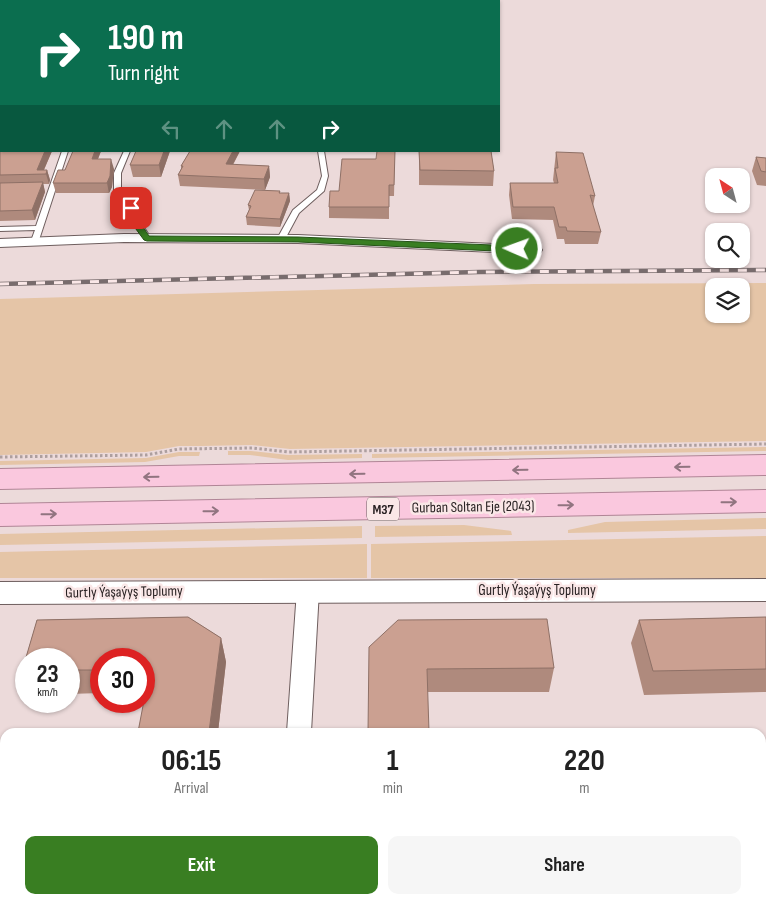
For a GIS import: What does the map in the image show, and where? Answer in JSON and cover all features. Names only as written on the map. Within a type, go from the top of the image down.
[{"type":"highway","points":[[0,479],[766,465]]},
{"type":"highway","name":"Gurban Soltan Eje (2043)","points":[[0,515],[766,501]]},
{"type":"street","points":[[0,243],[38,235],[281,239],[535,250]]},
{"type":"street","points":[[299,728],[308,590]]},
{"type":"street","name":"Gurtly Ýaşaýyş Toplumy","points":[[0,592],[766,590]]},
{"type":"lane","points":[[0,229],[38,235],[66,152]]},
{"type":"lane","points":[[127,152],[116,174],[117,188],[119,194],[127,202],[134,221],[147,238]]},
{"type":"lane","points":[[281,239],[296,212],[320,191],[325,176],[321,152]]},
{"type":"lane","points":[[44,188],[53,188]]},
{"type":"path","points":[[0,457],[146,455],[179,449],[252,448],[289,452],[766,444]]},
{"type":"shaded area","points":[[705,283],[705,323],[750,323],[750,283],[766,283],[766,441],[290,449],[252,445],[179,446],[146,452],[0,455],[0,299],[534,284]]},
{"type":"shaded area","points":[[766,447],[766,451],[372,458],[372,454]]},
{"type":"shaded area","points":[[228,451],[251,451],[288,455],[362,454],[362,458],[288,460],[250,455],[228,455]]},
{"type":"shaded area","points":[[179,452],[200,452],[199,456],[179,456],[145,462],[0,465],[0,461],[146,458]]},
{"type":"shaded area","points":[[766,518],[766,529],[568,533],[568,530],[605,522]]},
{"type":"shaded area","points":[[464,525],[511,531],[512,535],[375,537],[375,526]]},
{"type":"shaded area","points":[[362,526],[362,538],[0,545],[0,534]]},
{"type":"shaded area","points":[[766,536],[766,578],[371,578],[371,544]]},
{"type":"shaded area","points":[[367,544],[367,578],[0,578],[0,552]]},
{"type":"building","points":[[0,152],[45,152],[37,170],[47,170],[46,174],[0,175]]},
{"type":"building","points":[[73,152],[95,152],[92,159],[111,159],[110,176],[107,183],[53,183],[58,170],[65,170]]},
{"type":"building","points":[[136,152],[164,152],[159,165],[130,165]]},
{"type":"building","points":[[189,152],[232,152],[226,164],[269,166],[264,179],[178,175],[183,166],[181,166]]},
{"type":"building","points":[[377,152],[395,152],[394,185],[389,185],[389,207],[329,207],[330,191],[339,191],[342,159],[376,159]]},
{"type":"building","points":[[419,152],[491,152],[494,171],[420,170]]},
{"type":"building","points":[[556,152],[583,153],[595,196],[590,195],[601,232],[567,231],[566,227],[559,227],[554,207],[513,207],[510,183],[558,183],[555,168],[558,168]]},
{"type":"building","points":[[756,157],[766,158],[766,172],[761,171]]},
{"type":"building","points":[[43,182],[32,210],[0,211],[0,183]]},
{"type":"building","points":[[255,190],[289,193],[280,219],[246,217],[251,206],[248,205]]},
{"type":"building","points":[[188,617],[221,638],[210,728],[139,728],[142,713],[155,713],[155,648],[90,648],[90,670],[80,670],[80,648],[29,648],[37,620]]},
{"type":"building","points":[[766,617],[766,669],[653,671],[639,620]]},
{"type":"building","points":[[547,619],[554,668],[427,669],[429,728],[368,728],[369,647],[398,620]]},
{"type":"railway","points":[[0,284],[479,272],[766,270]]},
{"type":"route","points":[[131,208],[134,221],[147,238],[298,239],[517,249]]}]
